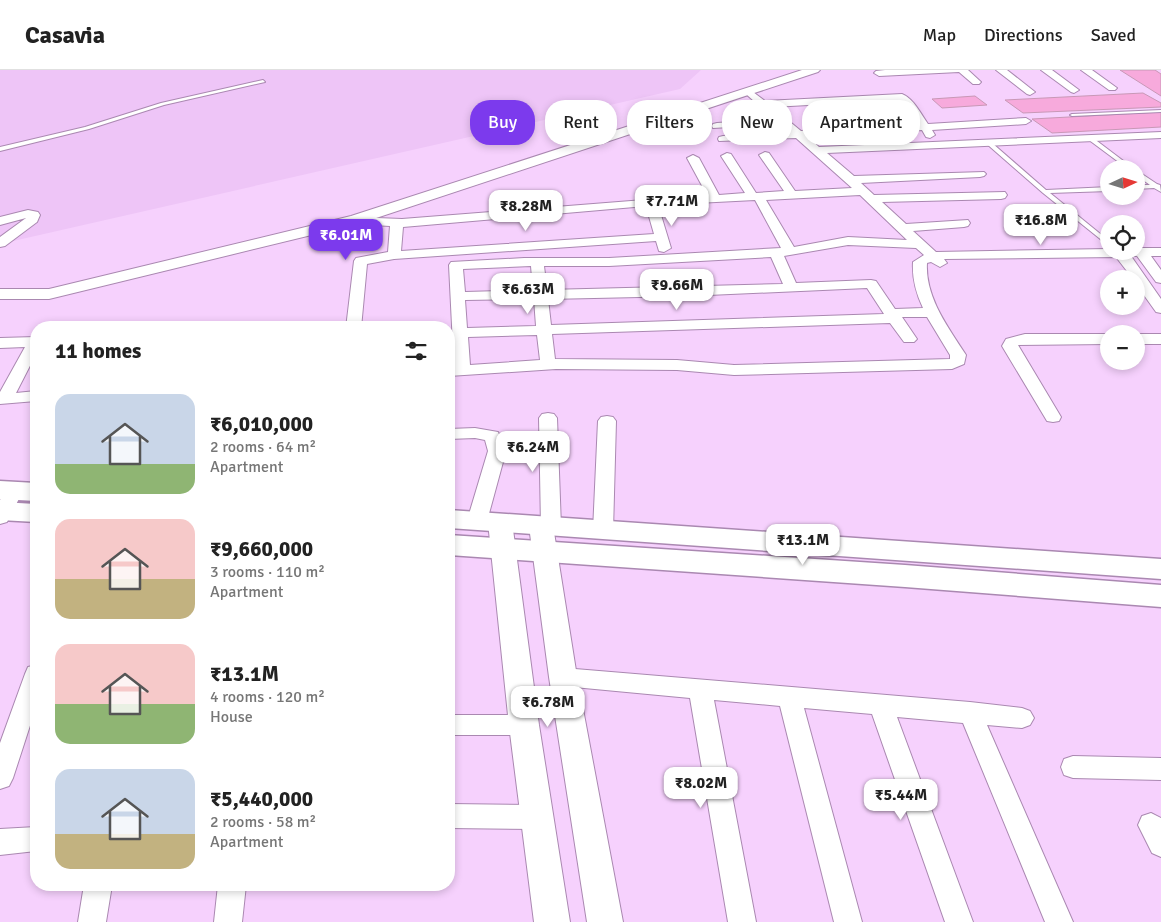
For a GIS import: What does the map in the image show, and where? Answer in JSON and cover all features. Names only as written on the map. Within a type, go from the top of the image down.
[{"type":"main road","points":[[9,502],[30,511]]},
{"type":"main road","points":[[455,520],[493,530],[1161,596]]},
{"type":"main road","points":[[455,543],[493,530]]},
{"type":"main road","points":[[546,535],[603,530],[1161,570]]},
{"type":"street","points":[[0,294],[49,294],[245,245],[355,220],[814,70]]},
{"type":"street","points":[[878,71],[960,70],[976,82]]},
{"type":"street","points":[[1001,70],[1030,92]]},
{"type":"street","points":[[1046,70],[1074,90]]},
{"type":"street","points":[[1086,70],[1112,88]]},
{"type":"street","points":[[878,71],[905,100]]},
{"type":"street","points":[[792,101],[895,90]]},
{"type":"street","points":[[749,92],[758,100]]},
{"type":"street","points":[[792,115],[796,114]]},
{"type":"street","points":[[920,121],[940,145]]},
{"type":"street","points":[[792,134],[1026,121]]},
{"type":"street","points":[[717,126],[722,125]]},
{"type":"street","points":[[792,129],[921,244],[931,260]]},
{"type":"street","points":[[817,150],[990,144],[1161,135]]},
{"type":"street","points":[[765,155],[792,195]]},
{"type":"street","points":[[727,156],[756,197],[782,252],[791,287]]},
{"type":"street","points":[[693,158],[715,199]]},
{"type":"street","points":[[850,180],[980,174]]},
{"type":"street","points":[[355,220],[397,222],[651,202],[792,195],[1001,195]]},
{"type":"street","points":[[651,202],[667,259]]},
{"type":"street","points":[[0,221],[28,214],[32,214],[34,217],[0,243]]},
{"type":"street","points":[[394,255],[397,222]]},
{"type":"street","points":[[904,228],[964,223]]},
{"type":"street","points":[[354,321],[361,261],[394,255],[661,237]]},
{"type":"street","points":[[921,244],[848,242],[782,252],[667,259],[456,265],[455,370],[548,365],[677,366],[734,370],[952,364],[958,361],[958,355],[932,312],[918,270],[931,260],[1100,253]]},
{"type":"street","points":[[1145,256],[1161,252]]},
{"type":"street","points":[[1145,256],[1161,259]]},
{"type":"street","points":[[1145,259],[1161,279]]},
{"type":"street","points":[[1124,260],[1161,308]]},
{"type":"street","points":[[537,262],[542,294],[548,365]]},
{"type":"street","points":[[457,296],[686,292],[870,284],[909,339]]},
{"type":"street","points":[[456,340],[544,330],[893,316],[932,312]]},
{"type":"street","points":[[1052,417],[1010,346],[1011,342],[1025,339],[1100,339]]},
{"type":"street","points":[[1145,339],[1161,339]]},
{"type":"street","points":[[0,343],[30,342]]},
{"type":"street","points":[[3,398],[30,352]]},
{"type":"street","points":[[3,398],[30,396]]},
{"type":"street","points":[[548,418],[546,535],[562,677],[605,922]]},
{"type":"street","points":[[603,530],[607,421]]},
{"type":"street","points":[[455,434],[486,434],[492,436],[496,442],[493,530],[524,725],[552,922]]},
{"type":"street","points":[[562,677],[1022,718]]},
{"type":"street","points":[[700,688],[742,922]]},
{"type":"street","points":[[0,778],[30,691]]},
{"type":"street","points":[[789,697],[848,922]]},
{"type":"street","points":[[881,706],[959,922]]},
{"type":"street","points":[[970,712],[1059,922]]},
{"type":"street","points":[[455,726],[524,725]]},
{"type":"street","points":[[1073,767],[1161,769]]},
{"type":"street","points":[[455,816],[536,817]]},
{"type":"street","points":[[0,842],[30,840]]},
{"type":"street","points":[[92,922],[97,891]]},
{"type":"street","points":[[228,922],[231,891]]},
{"type":"lane","points":[[0,149],[87,128],[163,104],[263,81]]},
{"type":"lane","points":[[1072,115],[1161,110]]},
{"type":"lane","points":[[1091,139],[1120,160]]},
{"type":"lane","points":[[990,144],[1100,237]]},
{"type":"lane","points":[[1145,178],[1159,187]]},
{"type":"lane","points":[[1145,187],[1159,187]]},
{"type":"lane","points":[[1045,192],[1100,189]]},
{"type":"shaded area","points":[[0,70],[701,70],[680,89],[617,103],[617,100],[545,100],[545,120],[535,122],[535,100],[470,100],[470,137],[0,244]]},
{"type":"building","points":[[1120,70],[1155,70],[1161,74],[1161,96]]},
{"type":"building","points":[[1143,93],[1161,103],[1161,107],[1023,113],[1005,100]]},
{"type":"building","points":[[975,96],[987,105],[942,108],[932,99]]},
{"type":"building","points":[[1161,112],[1161,127],[1052,133],[1032,119]]}]
